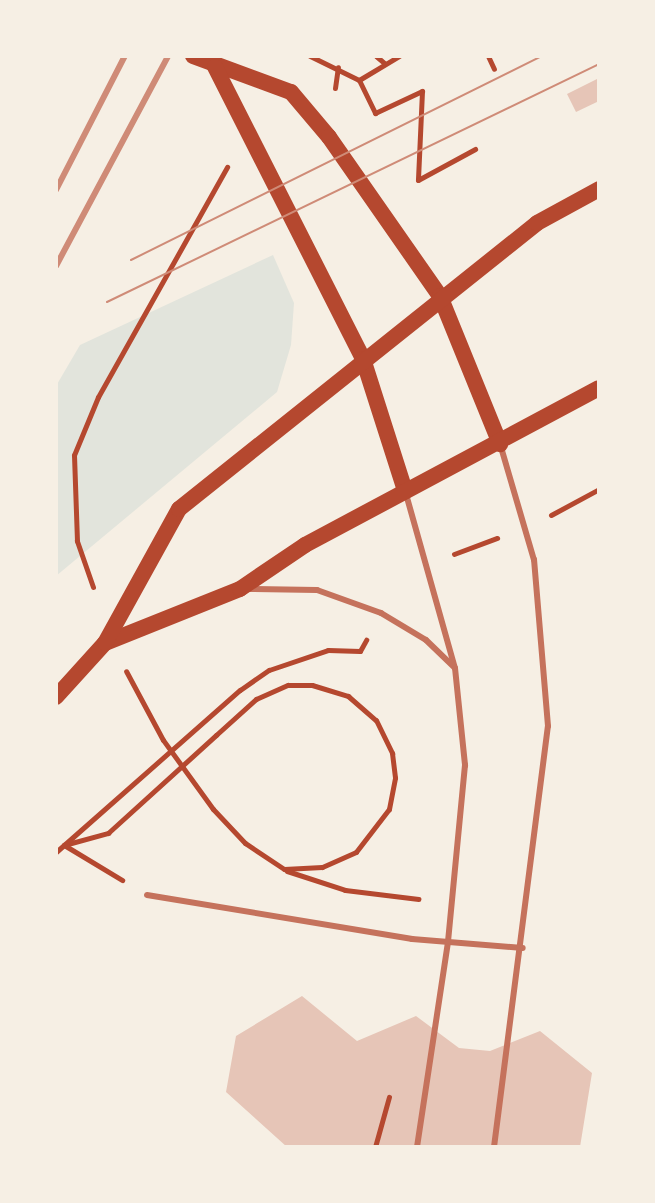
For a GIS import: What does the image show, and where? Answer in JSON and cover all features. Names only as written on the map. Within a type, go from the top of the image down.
[{"type":"main road","points":[[193,56],[215,67],[291,92],[329,137],[440,296],[500,444]]},
{"type":"main road","points":[[215,67],[363,359],[405,491]]},
{"type":"main road","points":[[56,697],[105,643],[179,509],[440,296],[537,223],[599,189]]},
{"type":"main road","points":[[105,643],[240,589],[305,545],[500,444],[599,388]]},
{"type":"lane","points":[[494,1147],[523,948],[548,726],[537,585],[525,527],[500,444]]},
{"type":"lane","points":[[405,491],[428,563],[455,668],[465,765],[448,942],[417,1147]]},
{"type":"lane","points":[[240,589],[317,590],[381,613],[426,640],[455,668]]},
{"type":"lane","points":[[147,895],[448,942],[523,948]]},
{"type":"path","points":[[310,56],[359,80],[375,113],[422,91],[418,180],[475,149]]},
{"type":"path","points":[[376,56],[384,60]]},
{"type":"path","points":[[359,80],[384,60],[399,56]]},
{"type":"path","points":[[488,56],[494,69]]},
{"type":"path","points":[[428,563],[525,527],[599,489]]},
{"type":"path","points":[[56,852],[240,690],[269,670],[328,650],[360,651],[381,613]]},
{"type":"path","points":[[64,845],[108,833],[216,735]]},
{"type":"path","points":[[64,845],[147,895]]},
{"type":"path","points":[[284,869],[345,890],[418,899]]},
{"type":"path","points":[[375,1147],[389,1097]]},
{"type":"shaded area","points":[[273,255],[294,303],[291,345],[277,392],[56,576],[56,386],[80,345]]},
{"type":"building","points":[[599,78],[599,101],[576,112],[567,94]]},
{"type":"building","points":[[302,996],[357,1041],[416,1016],[459,1048],[490,1051],[540,1031],[592,1073],[580,1147],[287,1147],[226,1092],[236,1036]]},
{"type":"tram line","points":[[131,260],[542,56]]},
{"type":"tram line","points":[[107,302],[599,64]]},
{"type":"railway","points":[[56,190],[125,56]]},
{"type":"railway","points":[[56,266],[168,56]]}]
